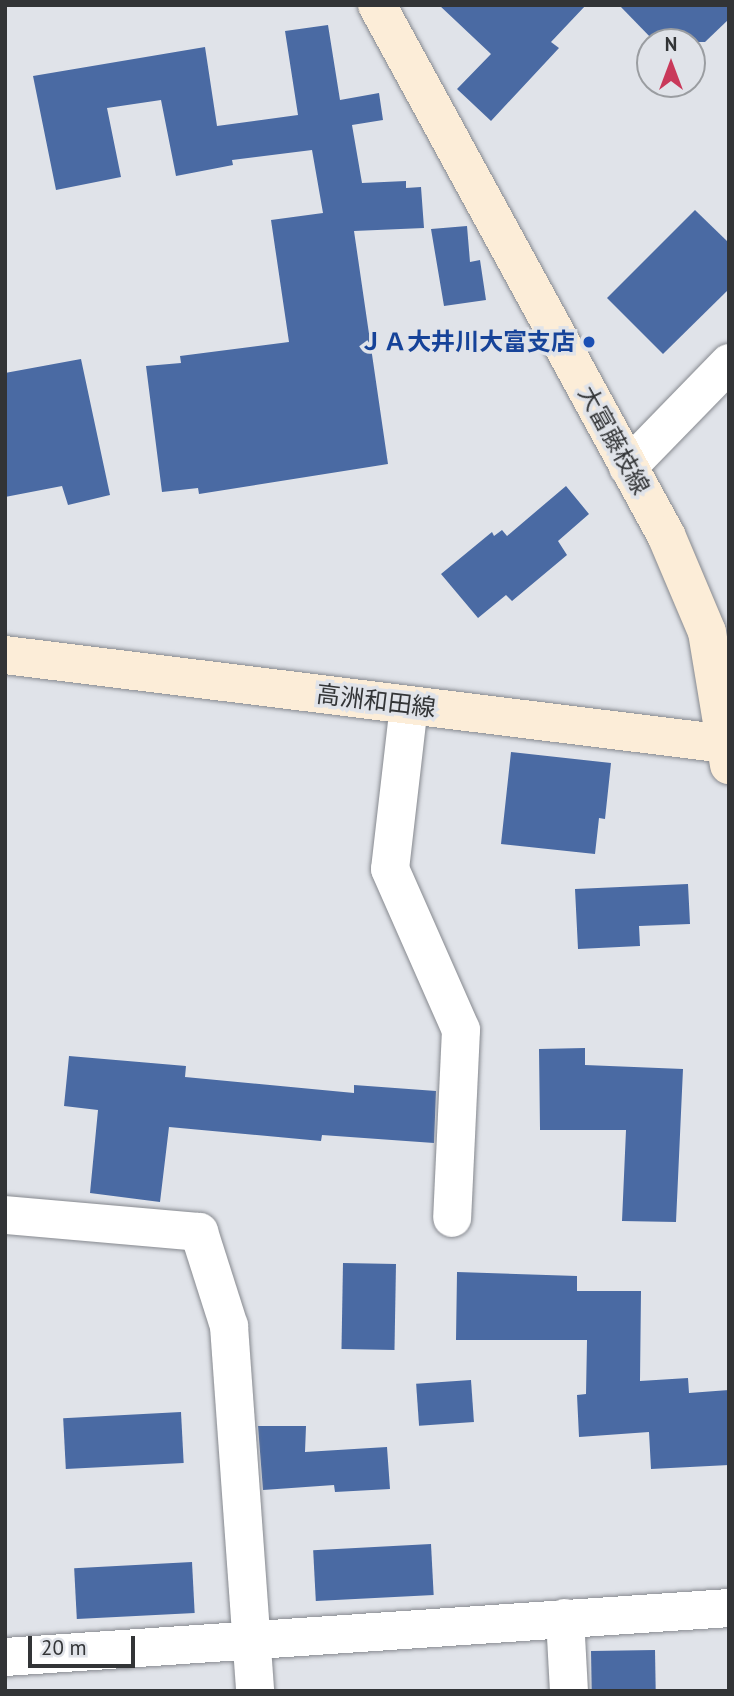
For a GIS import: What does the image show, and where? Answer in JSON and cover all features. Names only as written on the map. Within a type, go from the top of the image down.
[{"type":"main road","name":"大富藤枝線","points":[[377,5],[667,535],[707,632],[728,751]]},
{"type":"main road","name":"高洲和田線","points":[[5,654],[409,705],[728,751]]},
{"type":"street","points":[[628,467],[729,363]]},
{"type":"street","points":[[409,705],[390,869],[461,1030],[452,1218]]},
{"type":"street","points":[[5,1215],[199,1232],[229,1326],[255,1691]]},
{"type":"street","points":[[5,1657],[729,1608]]},
{"type":"street","points":[[565,1618],[569,1691]]},
{"type":"building","points":[[439,5],[586,5],[551,42],[559,48],[491,121],[457,89],[491,54]]},
{"type":"building","points":[[619,5],[729,5],[729,19],[706,41],[706,28],[641,28]]},
{"type":"building","points":[[328,25],[340,100],[379,93],[383,120],[352,125],[362,183],[406,181],[406,188],[421,187],[424,228],[354,231],[388,464],[199,494],[198,488],[162,492],[146,366],[181,363],[180,356],[289,342],[271,220],[323,213],[312,150],[232,160],[233,165],[176,176],[161,100],[107,108],[121,177],[56,190],[33,76],[205,47],[217,126],[298,115],[285,31]]},
{"type":"building","points":[[695,210],[729,243],[729,289],[663,354],[607,298]]},
{"type":"building","points":[[467,226],[470,262],[480,260],[486,300],[444,306],[431,229]]},
{"type":"building","points":[[81,359],[110,495],[68,505],[62,486],[5,497],[5,373]]},
{"type":"building","points":[[566,486],[589,514],[558,541],[567,555],[512,601],[506,595],[478,618],[441,574],[492,532],[494,536],[502,530],[507,536]]},
{"type":"building","points":[[511,752],[611,763],[605,819],[599,818],[595,854],[501,844]]},
{"type":"building","points":[[688,884],[690,924],[639,926],[640,946],[578,949],[575,889]]},
{"type":"building","points":[[585,1048],[585,1065],[683,1069],[676,1222],[622,1221],[626,1130],[540,1130],[539,1049]]},
{"type":"building","points":[[69,1056],[186,1066],[185,1077],[354,1093],[354,1085],[436,1091],[434,1143],[322,1135],[321,1141],[169,1127],[160,1202],[90,1193],[98,1110],[64,1106]]},
{"type":"building","points":[[343,1263],[396,1264],[394,1350],[341,1349]]},
{"type":"building","points":[[457,1272],[577,1276],[577,1291],[641,1291],[640,1381],[688,1378],[689,1393],[729,1390],[729,1465],[651,1469],[649,1432],[579,1437],[577,1395],[586,1394],[587,1340],[456,1340]]},
{"type":"building","points":[[471,1380],[474,1422],[419,1426],[416,1384]]},
{"type":"building","points":[[181,1412],[184,1463],[66,1469],[63,1418]]},
{"type":"building","points":[[258,1426],[306,1426],[305,1452],[387,1447],[390,1489],[335,1492],[334,1485],[263,1490]]},
{"type":"building","points":[[431,1544],[434,1595],[316,1601],[313,1550]]},
{"type":"building","points":[[192,1562],[195,1613],[77,1619],[74,1568]]},
{"type":"building","points":[[655,1650],[656,1691],[592,1691],[591,1651]]},
{"type":"place","name":"ＪＡ大井川大富支店","points":[[589,342]]}]
